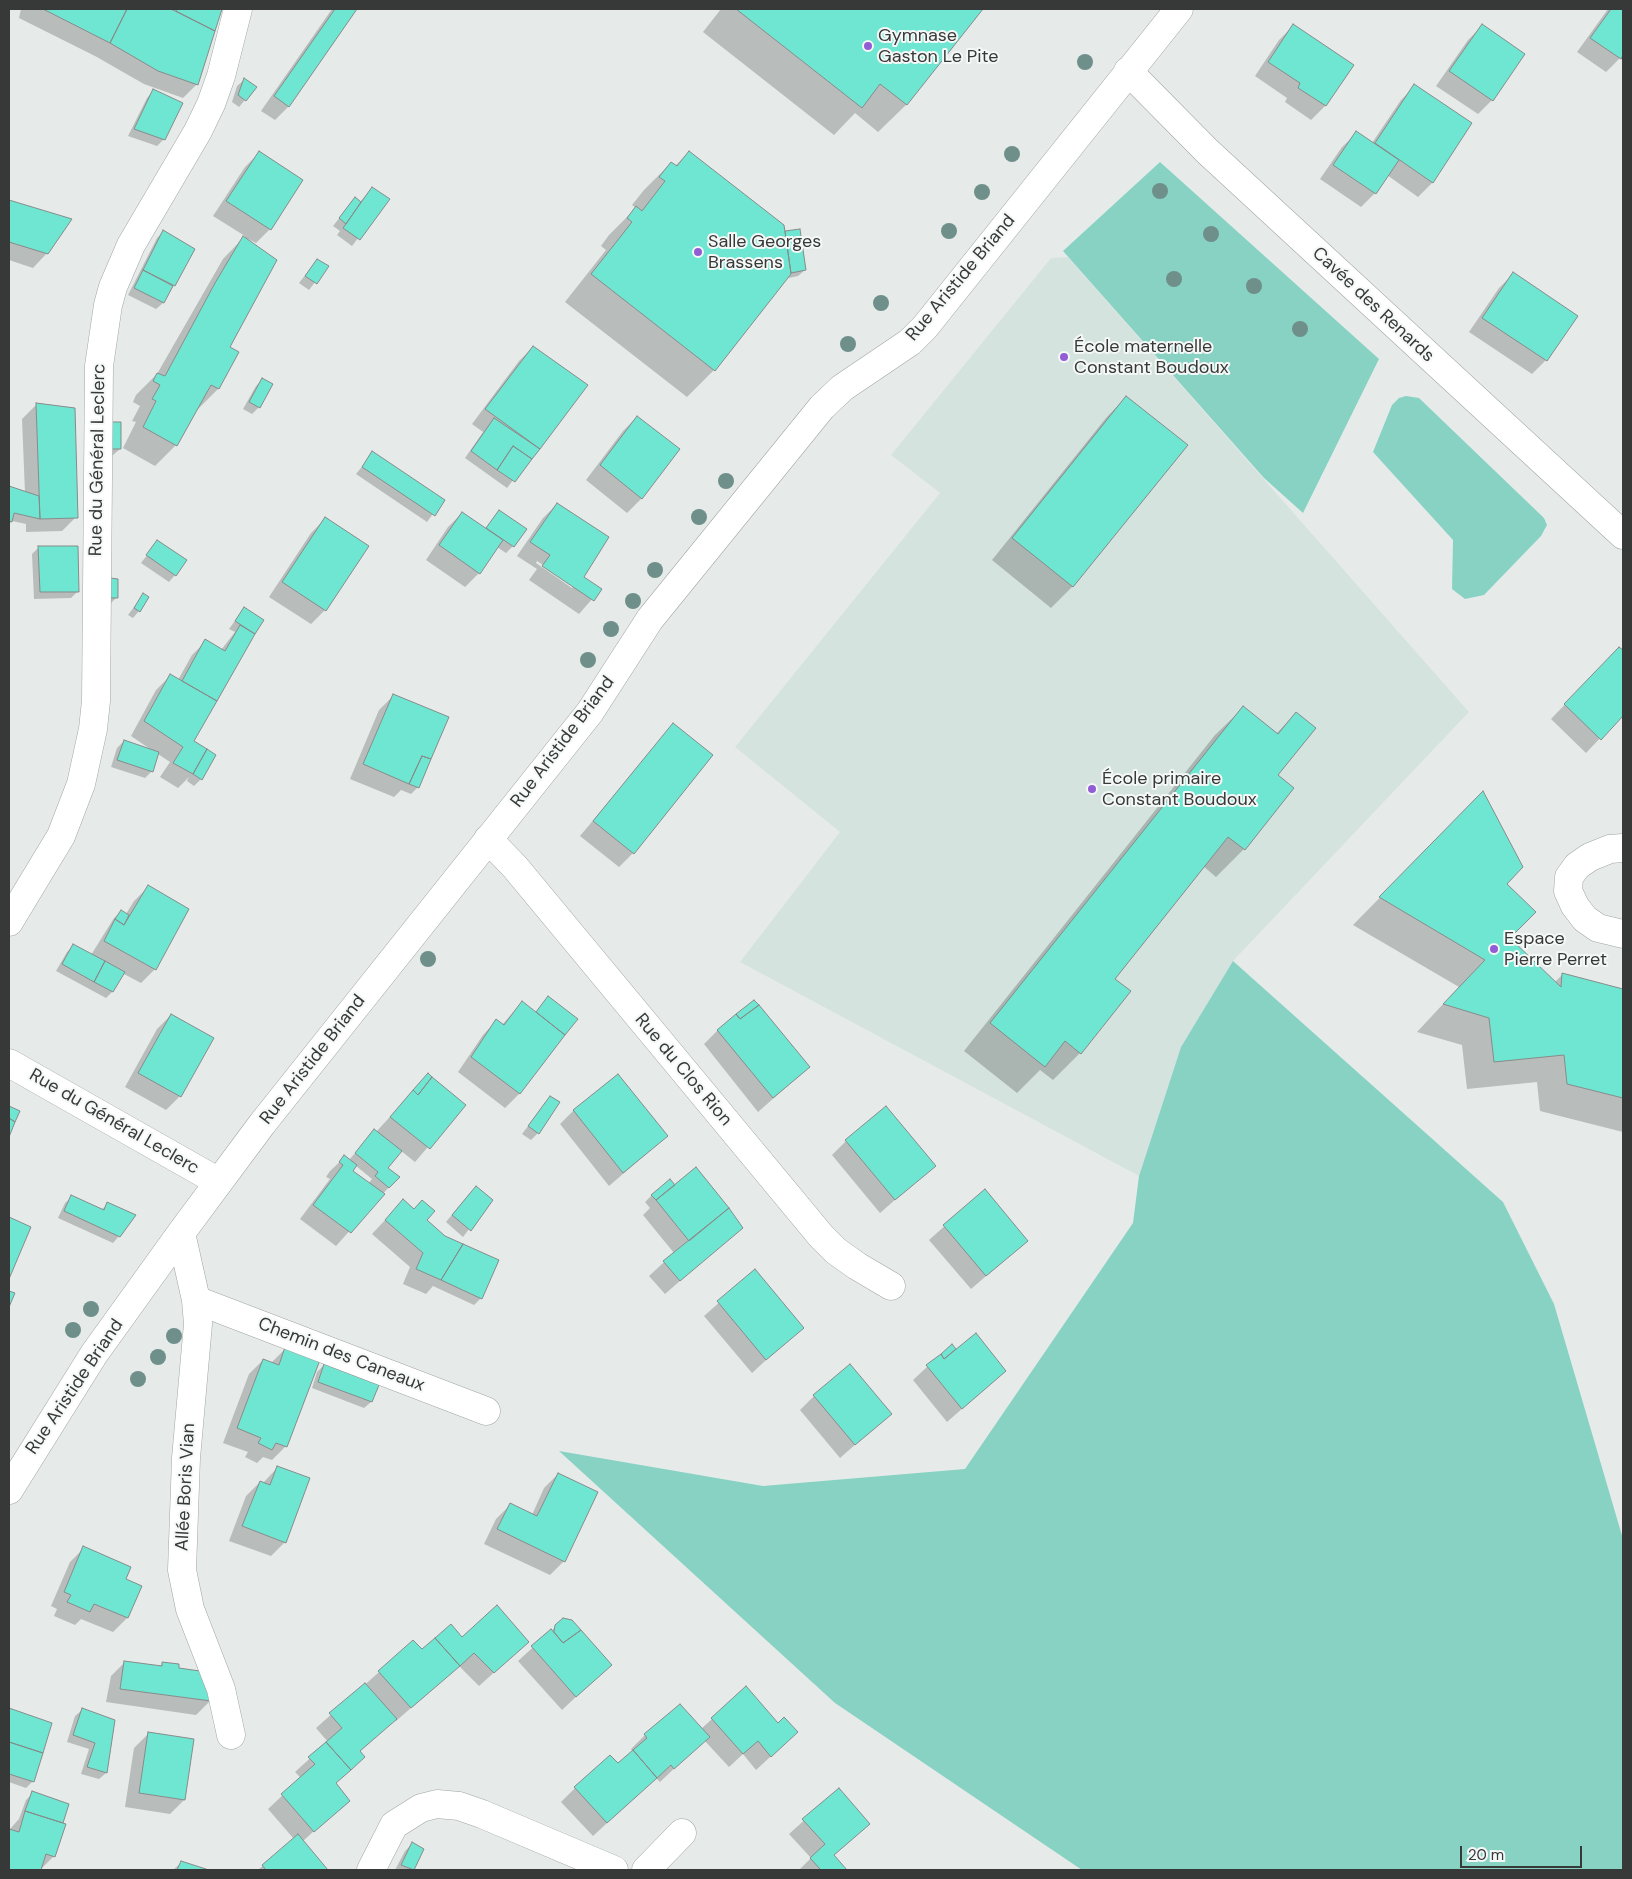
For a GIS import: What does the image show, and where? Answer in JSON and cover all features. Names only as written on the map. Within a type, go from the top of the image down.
[{"type":"street","name":"Rue du Général Leclerc","points":[[9,922],[61,836],[81,784],[93,729],[96,702],[99,366],[108,305],[113,287],[131,245],[198,131],[210,104],[221,76],[238,9]]},
{"type":"street","name":"Rue Aristide Briand","points":[[9,1490],[89,1362],[181,1233],[488,839],[590,712],[650,619],[822,406],[842,388],[892,356],[925,327],[1179,9]]},
{"type":"street","name":"Cavée des Renards","points":[[1128,71],[1207,151],[1623,536]]},
{"type":"street","name":"Rue du Clos Rion","points":[[488,839],[515,867],[821,1236],[857,1266],[891,1286]]},
{"type":"street","points":[[1623,848],[1610,849],[1590,857],[1577,866],[1570,877],[1568,891],[1575,906],[1585,919],[1598,928],[1623,934]]},
{"type":"street","name":"Rue du Général Leclerc","points":[[9,1063],[219,1182]]},
{"type":"street","name":"Allée Boris Vian","points":[[181,1233],[196,1300],[198,1324],[186,1458],[182,1570],[190,1609],[221,1689],[231,1735]]},
{"type":"street","name":"Chemin des Caneaux","points":[[196,1300],[486,1411]]},
{"type":"street","points":[[371,1870],[394,1825],[421,1808],[436,1804],[459,1806],[482,1814],[614,1870]]},
{"type":"street","points":[[646,1870],[682,1833]]},
{"type":"shaded area","name":"École primaire Constant Boudoux","points":[[1068,257],[1469,712],[1233,961],[1181,1047],[1139,1176],[740,962],[840,832],[735,747],[940,493],[891,455],[1051,258]]},
{"type":"green space","points":[[1160,162],[1379,359],[1303,513],[1264,478],[1063,251]]},
{"type":"green space","points":[[1406,396],[1419,398],[1544,518],[1547,525],[1541,536],[1484,595],[1465,599],[1452,589],[1453,540],[1373,452],[1392,405],[1399,398]]},
{"type":"green space","points":[[1233,961],[1503,1202],[1554,1304],[1623,1539],[1623,1870],[1082,1870],[835,1703],[559,1451],[763,1486],[965,1469],[1133,1223],[1139,1176],[1181,1047]]},
{"type":"building","points":[[43,9],[127,9],[110,43]]},
{"type":"building","points":[[127,9],[171,9],[215,31],[198,85],[158,71],[110,43]]},
{"type":"building","points":[[177,9],[222,9],[215,31],[176,11]]},
{"type":"building","points":[[335,9],[357,9],[289,107],[274,96]]},
{"type":"building","name":"Gymnase Gaston Le Pite","points":[[736,9],[983,9],[907,105],[880,84],[862,108]]},
{"type":"building","points":[[1611,9],[1623,9],[1623,55],[1621,59],[1590,38]]},
{"type":"building","points":[[1293,24],[1354,65],[1326,106],[1298,88],[1300,83],[1268,62]]},
{"type":"building","points":[[1482,24],[1525,54],[1493,101],[1449,71]]},
{"type":"building","points":[[244,78],[257,87],[246,101],[238,95]]},
{"type":"building","points":[[1414,84],[1472,123],[1433,183],[1375,143]]},
{"type":"building","points":[[153,89],[183,103],[165,140],[134,129]]},
{"type":"building","points":[[1356,131],[1399,160],[1376,194],[1333,165]]},
{"type":"building","points":[[259,151],[303,180],[271,230],[226,201]]},
{"type":"building","name":"Salle Georges Brassens","points":[[689,151],[784,225],[791,274],[715,371],[591,274],[632,222],[627,218],[636,206],[642,211],[665,181],[659,177],[671,162],[677,166]]},
{"type":"building","points":[[372,187],[390,199],[360,240],[343,228]]},
{"type":"building","points":[[355,197],[361,202],[346,224],[339,218]]},
{"type":"building","points":[[9,200],[72,219],[48,254],[9,242]]},
{"type":"building","points":[[800,229],[806,270],[791,273],[785,231]]},
{"type":"building","points":[[163,230],[195,249],[175,286],[143,270]]},
{"type":"building","points":[[243,236],[277,260],[230,347],[239,352],[219,389],[211,385],[177,446],[143,427],[156,401],[152,399],[160,385],[153,381],[157,373],[165,376],[215,283]]},
{"type":"building","points":[[317,259],[329,266],[317,284],[305,276]]},
{"type":"building","points":[[143,270],[173,286],[164,303],[134,288]]},
{"type":"building","points":[[1513,272],[1578,316],[1547,361],[1482,318]]},
{"type":"building","points":[[533,346],[588,385],[540,449],[485,409]]},
{"type":"building","points":[[262,378],[273,384],[260,408],[249,402]]},
{"type":"building","points":[[1126,396],[1188,445],[1073,587],[1012,538]]},
{"type":"building","points":[[36,403],[75,408],[78,518],[40,519]]},
{"type":"building","points":[[637,416],[680,449],[642,499],[600,465]]},
{"type":"building","points":[[494,418],[540,449],[532,459],[513,446],[497,470],[471,451]]},
{"type":"building","points":[[111,422],[121,422],[121,449],[111,449]]},
{"type":"building","points":[[513,446],[532,459],[515,482],[497,470]]},
{"type":"building","points":[[372,451],[445,500],[435,516],[362,467]]},
{"type":"building","points":[[9,486],[39,496],[40,519],[14,513],[12,522],[9,521]]},
{"type":"building","points":[[557,503],[609,537],[584,577],[602,589],[594,601],[542,566],[550,555],[530,542]]},
{"type":"building","points":[[499,510],[527,529],[514,547],[486,528]]},
{"type":"building","points":[[462,512],[503,540],[480,574],[439,545]]},
{"type":"building","points":[[325,517],[369,546],[326,611],[282,582]]},
{"type":"building","points":[[157,540],[187,560],[176,576],[146,555]]},
{"type":"building","points":[[38,546],[78,546],[79,592],[40,592]]},
{"type":"building","points":[[110,578],[118,579],[118,598],[110,598]]},
{"type":"building","points":[[143,593],[149,597],[140,612],[134,608]]},
{"type":"building","points":[[244,607],[264,620],[255,634],[235,621]]},
{"type":"building","points":[[240,625],[255,634],[217,701],[182,681],[205,639],[225,651]]},
{"type":"building","points":[[1619,647],[1623,650],[1623,716],[1601,740],[1564,704]]},
{"type":"building","points":[[170,674],[217,701],[194,741],[207,749],[193,774],[173,763],[183,747],[144,721]]},
{"type":"building","points":[[393,694],[449,717],[431,759],[422,756],[409,784],[363,764]]},
{"type":"building","points":[[1243,706],[1278,734],[1296,712],[1316,728],[1278,775],[1294,788],[1245,850],[1228,837],[1115,979],[1131,991],[1081,1054],[1065,1041],[1045,1067],[990,1023]]},
{"type":"building","points":[[673,723],[713,755],[634,854],[593,821]]},
{"type":"building","points":[[124,740],[159,752],[153,772],[117,760]]},
{"type":"building","points":[[207,749],[216,755],[202,780],[193,774]]},
{"type":"building","points":[[422,756],[431,759],[419,788],[409,784]]},
{"type":"building","name":"Espace Pierre Perret","points":[[1483,791],[1523,867],[1507,884],[1536,912],[1510,938],[1561,987],[1562,973],[1623,989],[1623,1098],[1567,1084],[1564,1055],[1494,1062],[1489,1018],[1443,1004],[1485,960],[1379,897]]},
{"type":"building","points":[[148,885],[189,909],[156,970],[104,941],[115,919],[124,925]]},
{"type":"building","points":[[121,910],[129,915],[124,925],[115,919]]},
{"type":"building","points":[[73,944],[105,961],[94,982],[62,964]]},
{"type":"building","points":[[105,961],[125,972],[113,992],[94,982]]},
{"type":"building","points":[[548,996],[578,1019],[565,1035],[536,1012]]},
{"type":"building","points":[[754,1000],[759,1005],[740,1019],[736,1014]]},
{"type":"building","points":[[522,1001],[565,1035],[520,1094],[471,1057],[496,1019],[504,1025]]},
{"type":"building","points":[[759,1005],[810,1067],[773,1098],[717,1030],[736,1014],[740,1019]]},
{"type":"building","points":[[171,1014],[214,1038],[181,1097],[138,1073]]},
{"type":"building","points":[[428,1073],[432,1077],[418,1095],[413,1090]]},
{"type":"building","points":[[618,1074],[668,1136],[623,1173],[573,1110]]},
{"type":"building","points":[[432,1077],[466,1105],[430,1149],[390,1117],[413,1090],[418,1095]]},
{"type":"building","points":[[550,1096],[560,1102],[539,1134],[528,1126]]},
{"type":"building","points":[[9,1106],[20,1111],[15,1122],[9,1118]]},
{"type":"building","points":[[886,1106],[936,1166],[895,1200],[845,1140]]},
{"type":"building","points":[[9,1118],[15,1122],[9,1137]]},
{"type":"building","points":[[374,1129],[402,1151],[388,1168],[400,1177],[389,1188],[375,1176],[378,1172],[355,1153]]},
{"type":"building","points":[[344,1155],[357,1165],[353,1171],[385,1194],[351,1233],[313,1205],[343,1165],[339,1162]]},
{"type":"building","points":[[696,1167],[729,1208],[689,1241],[656,1200]]},
{"type":"building","points":[[670,1179],[675,1185],[656,1200],[651,1195]]},
{"type":"building","points":[[476,1186],[493,1200],[471,1231],[452,1215]]},
{"type":"building","points":[[985,1189],[1028,1241],[986,1276],[943,1225]]},
{"type":"building","points":[[71,1195],[104,1210],[107,1202],[136,1215],[120,1237],[64,1211]]},
{"type":"building","points":[[403,1199],[414,1209],[422,1200],[435,1211],[427,1220],[445,1236],[463,1244],[441,1280],[416,1269],[423,1253],[385,1220]]},
{"type":"building","points":[[729,1208],[743,1228],[680,1281],[663,1261]]},
{"type":"building","points":[[9,1217],[31,1227],[9,1279]]},
{"type":"building","points":[[463,1244],[499,1260],[482,1299],[441,1280]]},
{"type":"building","points":[[755,1269],[804,1328],[766,1360],[717,1301]]},
{"type":"building","points":[[9,1291],[15,1293],[9,1307]]},
{"type":"building","points":[[976,1333],[1006,1371],[962,1409],[926,1365],[941,1354],[944,1359]]},
{"type":"building","points":[[952,1344],[956,1349],[944,1359],[941,1354]]},
{"type":"building","points":[[285,1347],[320,1360],[287,1447],[276,1443],[272,1450],[258,1443],[261,1438],[237,1428],[263,1359],[279,1365]]},
{"type":"building","points":[[324,1364],[379,1385],[372,1402],[318,1382]]},
{"type":"building","points":[[850,1364],[892,1414],[855,1445],[813,1395]]},
{"type":"building","points":[[277,1466],[310,1478],[286,1543],[242,1526],[260,1481],[270,1485]]},
{"type":"building","points":[[558,1473],[598,1492],[565,1562],[497,1529],[510,1503],[537,1516]]},
{"type":"building","points":[[83,1546],[131,1567],[126,1579],[142,1586],[128,1618],[94,1604],[90,1612],[67,1602],[71,1595],[64,1592]]},
{"type":"building","points":[[497,1605],[529,1642],[494,1673],[474,1653],[460,1666],[435,1638],[451,1624],[462,1637]]},
{"type":"building","points":[[563,1618],[572,1620],[581,1630],[563,1643],[554,1632],[555,1625]]},
{"type":"building","points":[[551,1629],[563,1643],[581,1630],[612,1665],[576,1697],[531,1646]]},
{"type":"building","points":[[435,1638],[460,1666],[411,1708],[378,1671],[413,1640],[422,1649]]},
{"type":"building","points":[[124,1661],[162,1666],[162,1662],[179,1664],[179,1668],[200,1671],[211,1701],[120,1689]]},
{"type":"building","points":[[365,1683],[397,1719],[360,1751],[365,1757],[351,1770],[326,1742],[342,1728],[329,1713]]},
{"type":"building","points":[[746,1686],[778,1723],[784,1717],[798,1732],[771,1757],[758,1741],[743,1754],[711,1718]]},
{"type":"building","points":[[680,1704],[710,1737],[674,1769],[671,1765],[657,1778],[633,1750],[647,1738],[644,1734]]},
{"type":"building","points":[[9,1708],[52,1723],[43,1753],[9,1742]]},
{"type":"building","points":[[82,1708],[115,1720],[107,1773],[87,1767],[95,1743],[73,1735]]},
{"type":"building","points":[[148,1732],[194,1739],[185,1800],[139,1793]]},
{"type":"building","points":[[9,1742],[43,1753],[34,1782],[9,1774]]},
{"type":"building","points":[[326,1742],[351,1770],[336,1783],[350,1801],[314,1832],[281,1794],[315,1764],[308,1757]]},
{"type":"building","points":[[633,1750],[657,1778],[607,1823],[574,1787],[610,1755],[618,1763]]},
{"type":"building","points":[[839,1788],[870,1824],[834,1855],[847,1870],[821,1870],[810,1858],[825,1844],[802,1819]]},
{"type":"building","points":[[32,1791],[69,1804],[63,1823],[25,1811]]},
{"type":"building","points":[[25,1811],[66,1824],[55,1857],[46,1854],[41,1870],[9,1870],[9,1829],[19,1832]]},
{"type":"building","points":[[298,1834],[328,1870],[266,1870],[262,1865]]},
{"type":"building","points":[[412,1842],[424,1849],[414,1870],[401,1865]]},
{"type":"building","points":[[181,1861],[209,1870],[177,1870]]},
{"type":"place","name":"Gymnase Gaston Le Pite","points":[[868,46]]},
{"type":"place","name":"Salle Georges Brassens","points":[[698,252]]},
{"type":"place","name":"École maternelle Constant Boudoux","points":[[1064,357]]},
{"type":"place","name":"École primaire Constant Boudoux","points":[[1092,789]]},
{"type":"place","name":"Espace Pierre Perret","points":[[1494,949]]}]
